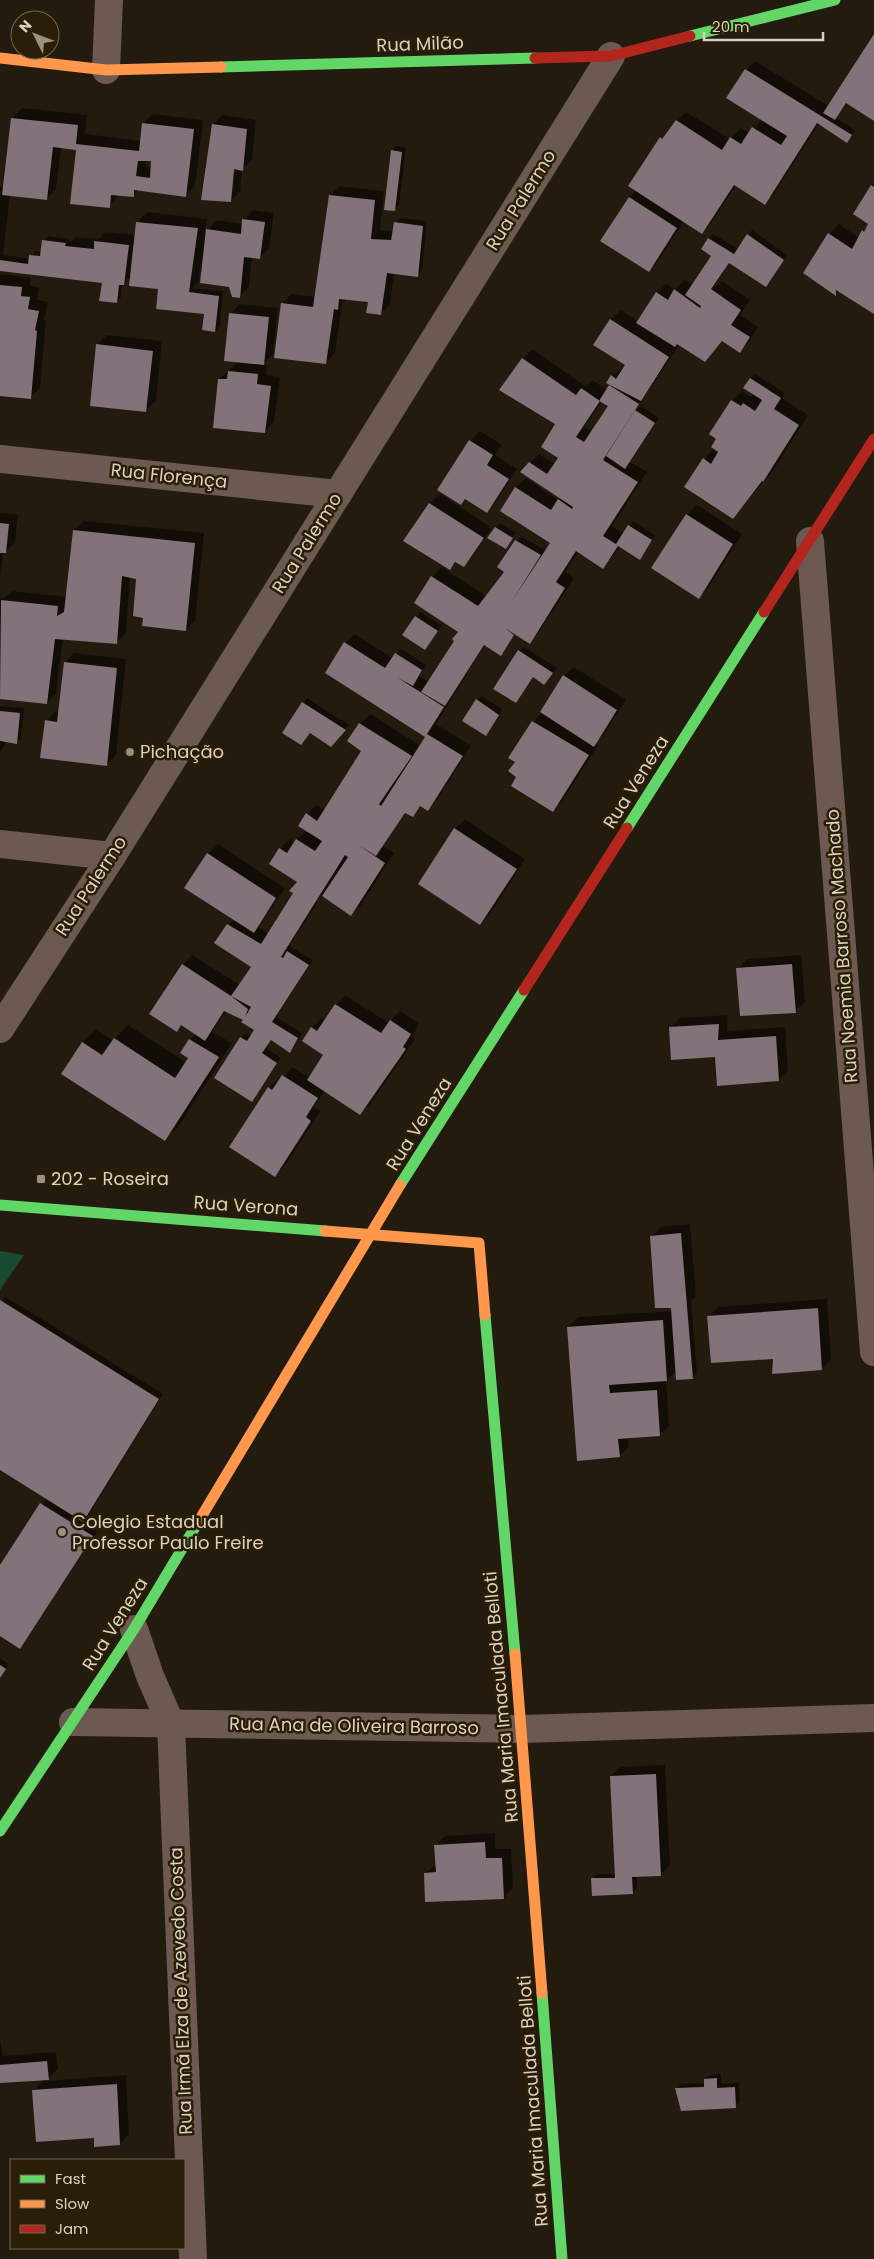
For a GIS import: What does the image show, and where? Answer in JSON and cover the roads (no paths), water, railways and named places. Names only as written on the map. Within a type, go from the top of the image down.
[{"type":"street","points":[[106,70],[109,0]]},
{"type":"street","name":"Rua Milão","points":[[0,58],[106,70],[611,56],[834,0]]},
{"type":"street","name":"Rua Palermo","points":[[0,1029],[112,856],[611,56]]},
{"type":"street","name":"Rua Veneza","points":[[0,1831],[134,1629],[370,1233],[874,439]]},
{"type":"street","name":"Rua Florença","points":[[0,459],[338,494]]},
{"type":"street","name":"Rua Noemia Barroso Machado","points":[[810,541],[874,1352]]},
{"type":"street","points":[[0,844],[112,856]]},
{"type":"street","name":"Rua Verona","points":[[0,1205],[370,1233]]},
{"type":"street","name":"Rua Maria Imaculada Belloti","points":[[370,1233],[479,1243],[522,1729],[562,2259]]},
{"type":"street","points":[[134,1629],[150,1676],[171,1724]]},
{"type":"street","name":"Rua Ana de Oliveira Barroso","points":[[73,1722],[522,1729],[874,1718]]},
{"type":"street","name":"Rua Irmã Elza de Azevedo Costa","points":[[171,1724],[193,2259]]},
{"type":"place","name":"Pichação","points":[[130,752]]},
{"type":"place","name":"202 - Roseira","points":[[41,1179]]},
{"type":"place","name":"Colegio Estadual Professor Paulo Freire","points":[[62,1532]]}]
